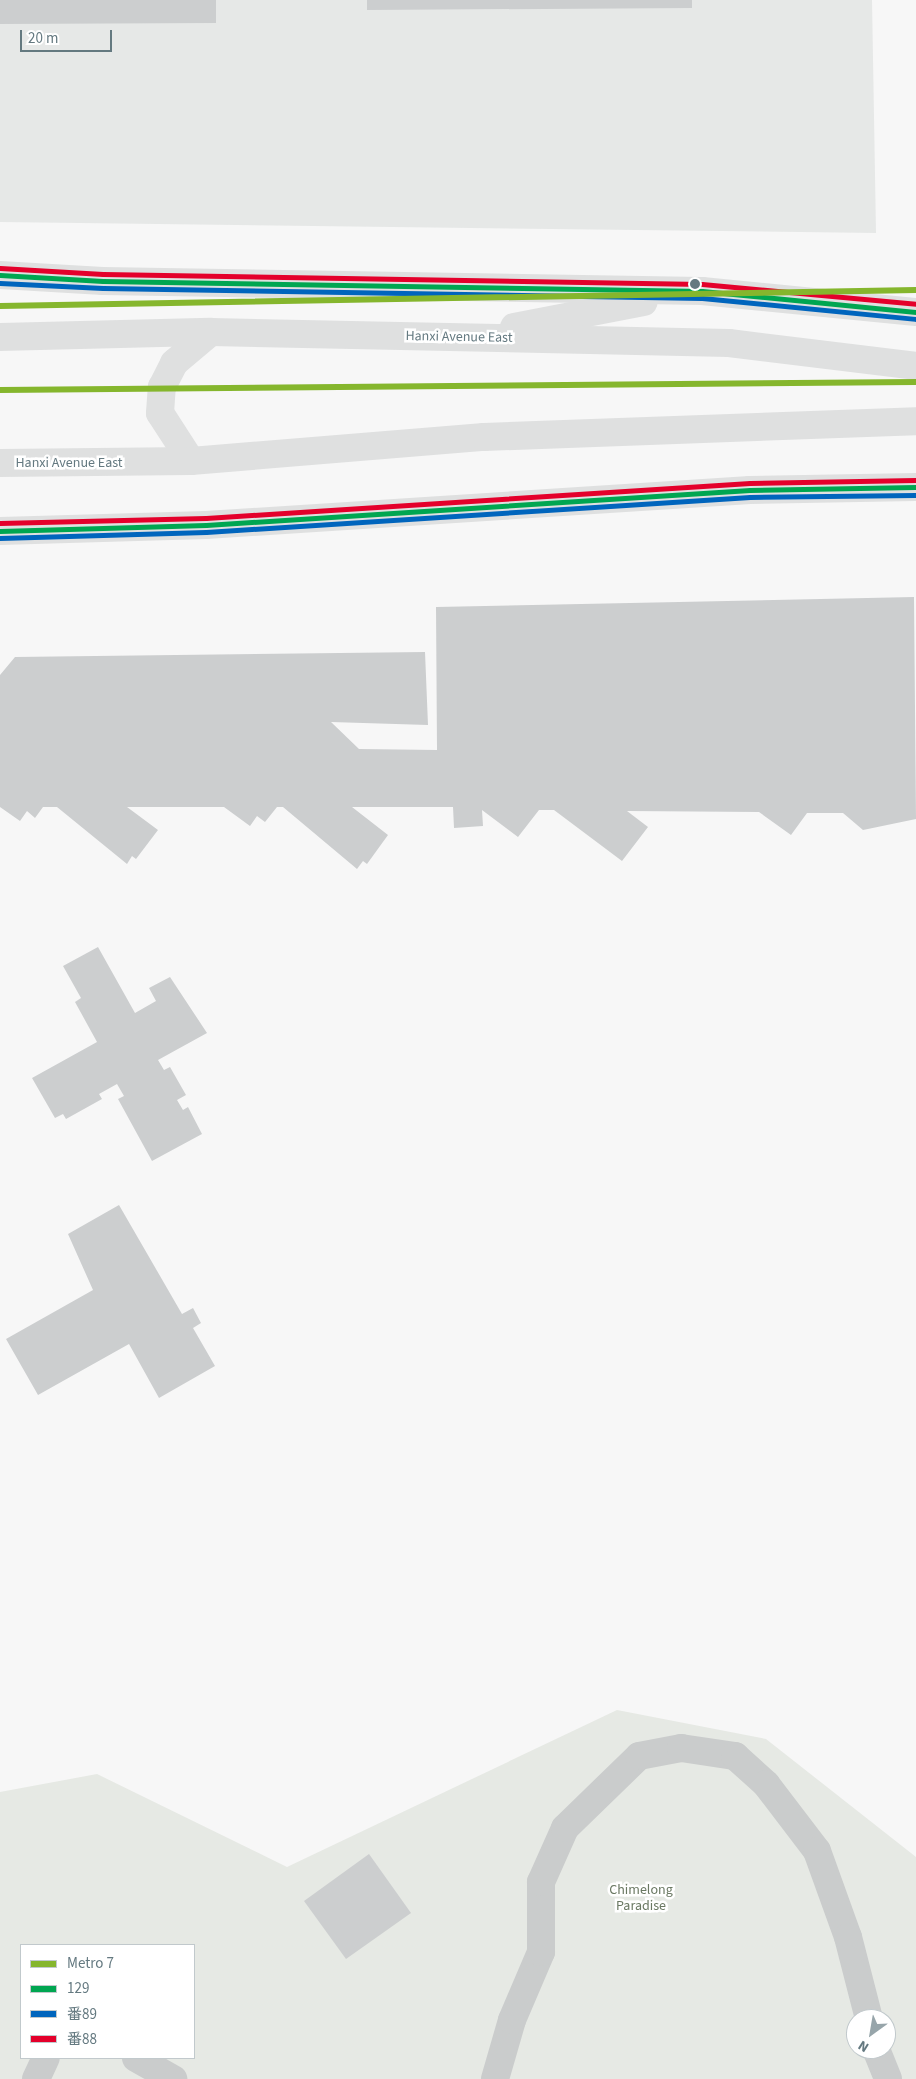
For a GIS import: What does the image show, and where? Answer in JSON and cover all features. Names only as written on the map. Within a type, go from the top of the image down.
[{"type":"main road","points":[[0,275],[104,281],[702,291],[916,312]]},
{"type":"main road","points":[[454,338],[702,291]]},
{"type":"main road","points":[[191,461],[160,413],[162,387],[174,363],[211,332]]},
{"type":"main road","name":"Hanxi Avenue East","points":[[0,337],[211,332],[729,343],[916,366]]},
{"type":"main road","name":"Hanxi Avenue East","points":[[0,463],[191,461],[474,438],[916,421]]},
{"type":"main road","points":[[0,531],[206,525],[750,490],[916,487]]},
{"type":"street","points":[[495,2079],[512,2020],[541,1952],[541,1882],[565,1828],[639,1756],[681,1748],[735,1756],[766,1784],[817,1851],[848,1937],[866,2009]]},
{"type":"street","points":[[36,2079],[46,2059]]},
{"type":"street","points":[[138,2059],[173,2079]]},
{"type":"street","points":[[880,2059],[888,2079]]},
{"type":"shaded area","points":[[0,0],[872,0],[876,233],[0,222]]},
{"type":"green space","name":"Chimelong Paradise","points":[[617,1710],[766,1739],[916,1857],[916,2079],[0,2079],[0,1792],[97,1774],[287,1867]]},
{"type":"building","points":[[0,0],[216,0],[216,23],[0,24]]},
{"type":"building","points":[[367,0],[692,0],[692,8],[367,10]]},
{"type":"building","points":[[914,597],[916,819],[863,830],[843,813],[807,813],[791,835],[759,812],[627,811],[648,827],[622,861],[554,810],[539,810],[518,837],[482,810],[483,826],[454,828],[453,807],[352,807],[388,835],[367,864],[363,861],[357,869],[283,807],[277,807],[265,822],[257,816],[250,826],[224,807],[127,807],[158,830],[136,859],[132,856],[127,864],[57,807],[43,807],[35,818],[27,811],[20,821],[0,807],[0,675],[15,657],[425,652],[428,725],[331,722],[359,749],[437,750],[436,607]]},
{"type":"building","points":[[98,947],[135,1013],[156,1001],[149,988],[170,977],[207,1033],[158,1060],[164,1070],[170,1067],[186,1095],[177,1100],[183,1110],[188,1107],[202,1134],[152,1161],[118,1099],[124,1096],[117,1084],[99,1094],[102,1099],[66,1119],[63,1114],[55,1118],[32,1078],[97,1042],[75,1002],[81,998],[63,966]]},
{"type":"building","points":[[119,1205],[182,1314],[193,1308],[201,1323],[193,1328],[215,1366],[159,1398],[129,1344],[38,1395],[6,1339],[93,1290],[68,1234]]},
{"type":"building","points":[[369,1854],[411,1913],[346,1959],[304,1901]]},
{"type":"metro line","name":"7","points":[[0,306],[916,290]]},
{"type":"metro line","name":"7","points":[[0,390],[916,382]]},
{"type":"transit line","name":"番88","points":[[0,268],[103,274],[702,284],[916,304]]},
{"type":"transit line","name":"129","points":[[0,275],[103,281],[702,291],[916,312]]},
{"type":"transit line","name":"番89","points":[[0,283],[103,288],[702,298],[915,319]]},
{"type":"transit line","name":"番88","points":[[0,523],[206,518],[750,483],[916,480]]},
{"type":"transit line","name":"129","points":[[0,531],[206,525],[750,490],[916,487]]},
{"type":"transit line","name":"番89","points":[[0,538],[206,532],[750,497],[916,495]]}]
